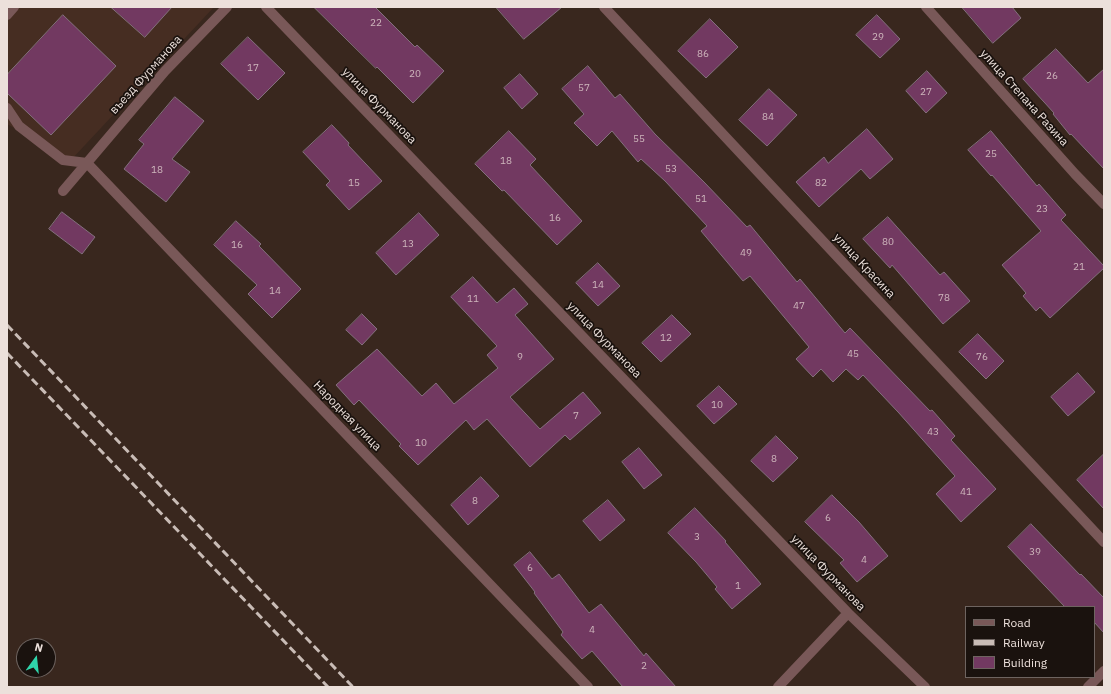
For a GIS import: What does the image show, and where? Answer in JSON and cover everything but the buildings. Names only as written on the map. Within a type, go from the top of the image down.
[{"type":"street","points":[[7,15],[14,7]]},
{"type":"street","name":"въезд Фурманова","points":[[63,191],[165,71],[227,7]]},
{"type":"street","name":"улица Фурманова","points":[[266,7],[848,613],[926,687]]},
{"type":"street","name":"улица Красина","points":[[604,7],[1104,542]]},
{"type":"street","name":"улица Степана Разина","points":[[926,7],[1075,174],[1104,204]]},
{"type":"street","points":[[7,108],[19,126],[63,160],[87,163]]},
{"type":"street","name":"Народная улица","points":[[87,163],[588,687]]},
{"type":"street","points":[[778,687],[848,613]]},
{"type":"street","points":[[1088,687],[1104,671]]},
{"type":"shaded area","points":[[7,7],[214,7],[71,160],[7,124]]},
{"type":"railway","points":[[7,325],[353,687]]},
{"type":"railway","points":[[7,353],[328,687]]}]
